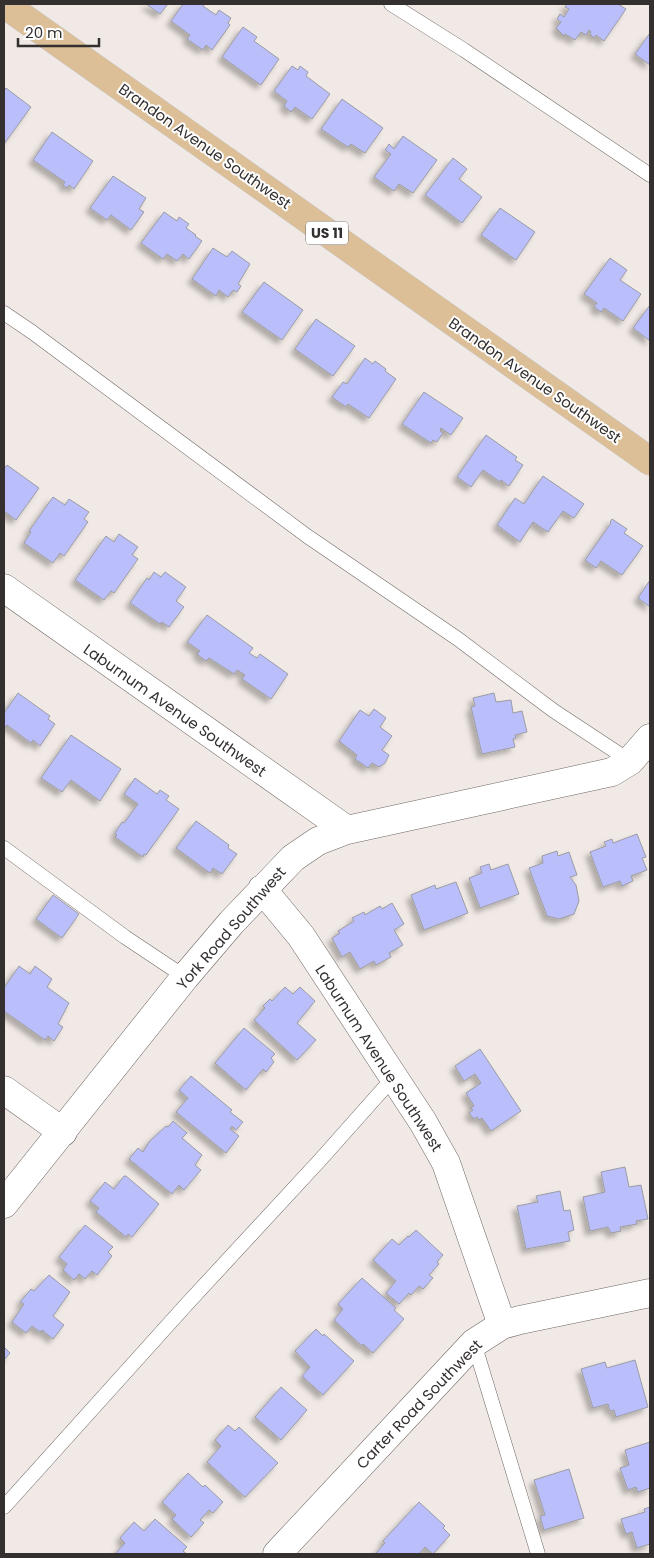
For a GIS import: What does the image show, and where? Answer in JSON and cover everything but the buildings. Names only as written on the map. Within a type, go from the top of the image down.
[{"type":"main road","name":"Brandon Avenue Southwest","points":[[4,4],[650,461]]},
{"type":"street","name":"Laburnum Avenue Southwest","points":[[4,588],[347,830]]},
{"type":"street","name":"York Road Southwest","points":[[4,1204],[185,977],[262,889],[293,858],[318,841],[347,830],[612,772],[630,761],[650,738]]},
{"type":"street","name":"Laburnum Avenue Southwest","points":[[262,889],[301,936],[423,1122],[446,1163],[502,1325]]},
{"type":"street","points":[[4,1090],[62,1132]]},
{"type":"street","name":"Carter Road Southwest","points":[[283,1551],[474,1342],[502,1325],[650,1292]]},
{"type":"lane","points":[[391,4],[472,55],[650,175]]},
{"type":"lane","points":[[4,313],[307,536],[458,639],[562,716],[630,761]]},
{"type":"lane","points":[[4,848],[125,937],[185,977]]},
{"type":"lane","points":[[4,1507],[393,1078]]},
{"type":"lane","points":[[474,1342],[538,1554]]}]
